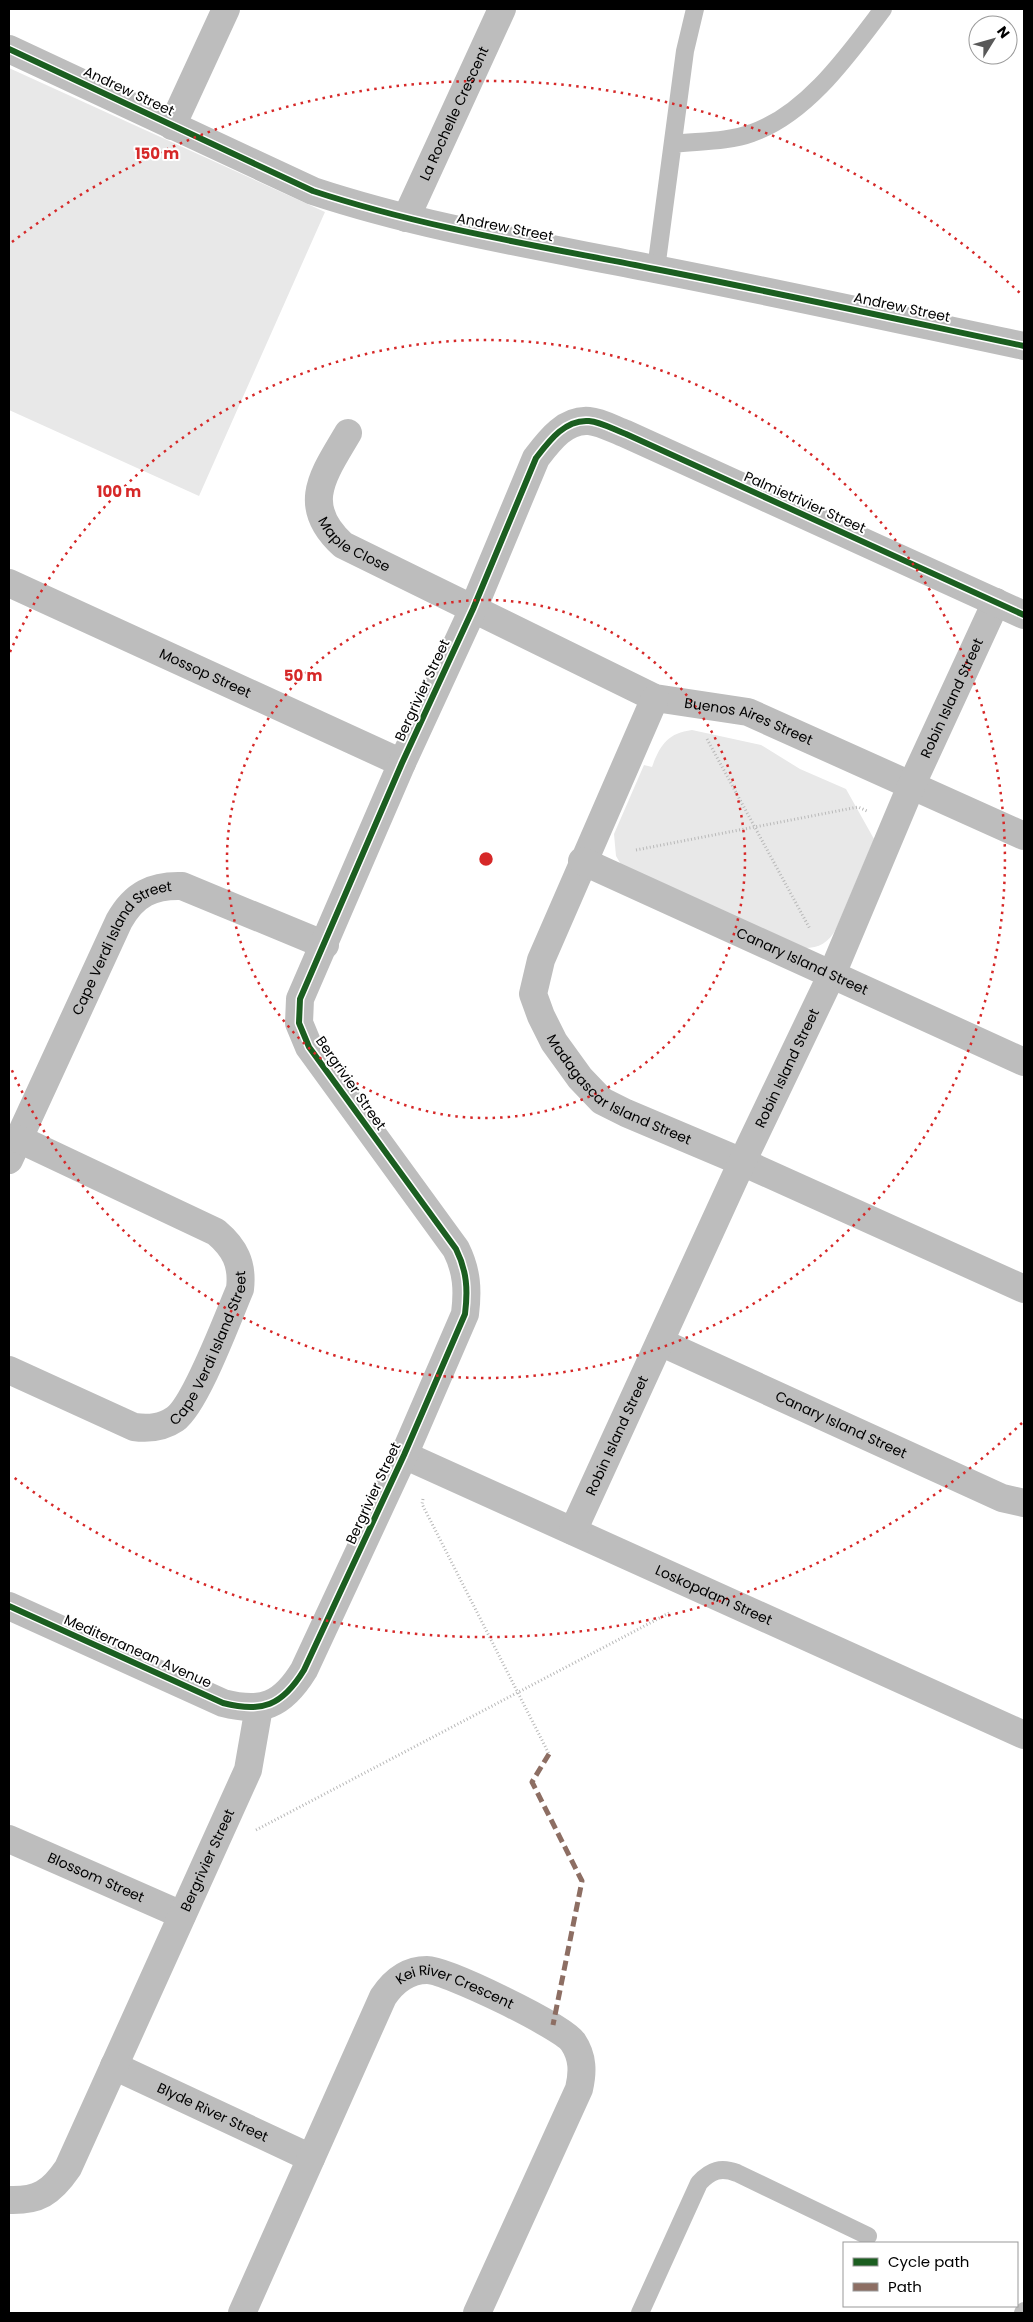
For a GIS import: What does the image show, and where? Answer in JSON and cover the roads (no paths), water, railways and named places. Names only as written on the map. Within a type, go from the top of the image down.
[{"type":"street","points":[[172,126],[226,9]]},
{"type":"street","name":"La Rochelle Crescent","points":[[406,218],[502,9]]},
{"type":"street","name":"Andrew Street","points":[[9,49],[313,191],[461,232],[656,269],[1024,346]]},
{"type":"street","name":"Palmietrivier Street","points":[[572,423],[589,421],[626,434],[1024,616]]},
{"type":"street","name":"Bergrivier Street","points":[[9,2200],[28,2200],[52,2188],[68,2168],[248,1770],[259,1707],[286,1694],[304,1670],[404,1455],[465,1314],[468,1295],[466,1276],[456,1249],[309,1047],[299,1023],[300,999],[325,945],[402,763],[473,609],[536,458],[552,437],[572,423]]},
{"type":"street","name":"Maple Close","points":[[348,433],[321,478],[319,490],[321,513],[333,536],[354,551],[473,609]]},
{"type":"street","name":"Mossop Street","points":[[9,583],[402,763]]},
{"type":"street","name":"Robin Island Street","points":[[573,1531],[742,1162],[832,974],[896,826],[912,784],[996,602]]},
{"type":"street","name":"Buenos Aires Street","points":[[473,609],[655,698],[748,712],[912,784],[1024,836]]},
{"type":"street","name":"Madagascar Island Street","points":[[655,698],[594,866],[540,960],[533,994],[554,1042],[580,1078],[602,1101],[1024,1289]]},
{"type":"street","name":"Canary Island Street","points":[[594,866],[1024,1062]]},
{"type":"street","name":"Cape Verdi Island Street","points":[[9,1370],[134,1427],[155,1428],[165,1424],[184,1409],[206,1368],[240,1289],[242,1276],[240,1263],[234,1250],[216,1232],[14,1149],[126,908],[150,889],[182,886],[325,945]]},
{"type":"street","name":"Canary Island Street","points":[[660,1342],[1002,1498],[1024,1502]]},
{"type":"street","name":"Loskopdam Street","points":[[404,1455],[1024,1735]]},
{"type":"street","name":"Mediterranean Avenue","points":[[9,1606],[223,1703],[245,1708],[259,1707]]},
{"type":"street","name":"Blossom Street","points":[[9,1839],[182,1915]]},
{"type":"street","name":"Kei River Crescent","points":[[242,2313],[383,1997],[391,1986],[402,1978],[426,1970],[437,1972],[564,2032],[572,2040],[582,2063],[579,2089],[477,2313]]},
{"type":"street","name":"Blyde River Street","points":[[114,2066],[311,2158]]},
{"type":"lane","points":[[656,269],[685,51],[695,9]]},
{"type":"lane","points":[[673,144],[752,134],[775,121],[807,98],[836,71],[883,9]]},
{"type":"lane","points":[[640,2313],[699,2182],[707,2174],[717,2170],[736,2172],[868,2236]]}]
